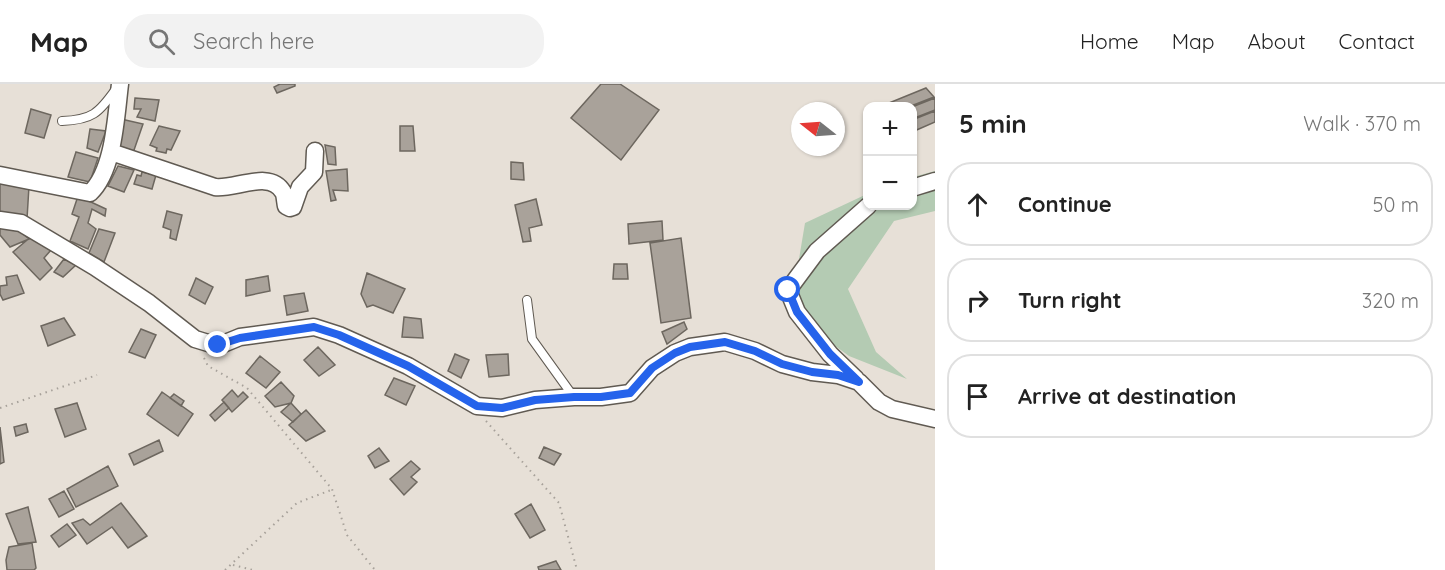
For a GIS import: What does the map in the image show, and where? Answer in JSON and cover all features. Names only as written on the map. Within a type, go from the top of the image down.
[{"type":"street","points":[[0,175],[90,193],[97,187],[111,152],[120,84]]},
{"type":"street","points":[[111,152],[225,189],[259,180],[267,182],[283,192],[286,206],[290,208],[296,201],[300,187],[314,172],[315,151]]},
{"type":"street","points":[[917,186],[935,181]]},
{"type":"street","points":[[863,210],[817,251],[788,290],[797,312],[830,354],[879,402],[892,409],[935,419]]},
{"type":"street","points":[[0,220],[21,223],[95,267],[149,303],[195,339],[218,345],[240,338],[314,327],[339,335],[408,366],[477,406],[502,408],[535,400],[601,397],[630,393],[652,368],[675,353],[690,347],[725,342],[755,351],[782,364],[812,372],[838,375],[859,382]]},
{"type":"lane","points":[[62,121],[93,116],[103,107],[120,84]]},
{"type":"lane","points":[[527,300],[532,339],[574,397]]},
{"type":"path","points":[[195,339],[208,366],[248,388],[332,489],[347,535],[375,570]]},
{"type":"path","points":[[0,408],[97,375]]},
{"type":"path","points":[[477,406],[488,426],[559,503],[577,570]]},
{"type":"path","points":[[225,570],[297,503],[332,489]]},
{"type":"path","points":[[233,565],[253,570]]},
{"type":"green space","points":[[935,171],[935,211],[894,221],[848,289],[876,352],[907,379],[849,356],[790,313],[805,223],[863,196],[863,210],[917,210],[917,176]]},
{"type":"building","points":[[280,84],[295,84],[295,86],[277,93],[274,87]]},
{"type":"building","points":[[601,84],[620,84],[659,110],[621,160],[571,118]]},
{"type":"building","points":[[926,88],[934,97],[917,104],[891,102]]},
{"type":"building","points":[[135,98],[159,100],[155,121],[137,117],[141,109],[134,109]]},
{"type":"building","points":[[935,98],[935,110],[917,117],[917,105]]},
{"type":"building","points":[[31,109],[51,115],[44,138],[25,133]]},
{"type":"building","points":[[935,111],[935,122],[917,130],[917,118]]},
{"type":"building","points":[[121,119],[143,124],[133,153],[117,146]]},
{"type":"building","points":[[159,126],[180,131],[171,150],[167,149],[166,153],[156,151],[157,148],[150,145]]},
{"type":"building","points":[[400,126],[413,126],[415,151],[400,151]]},
{"type":"building","points":[[90,129],[106,131],[98,152],[87,148]]},
{"type":"building","points":[[325,145],[335,147],[336,165],[328,164]]},
{"type":"building","points":[[76,152],[98,158],[90,182],[68,177]]},
{"type":"building","points":[[511,162],[523,163],[524,180],[511,179]]},
{"type":"building","points":[[118,166],[134,170],[124,192],[108,186]]},
{"type":"building","points":[[347,169],[348,191],[333,190],[336,200],[331,201],[326,171]]},
{"type":"building","points":[[142,172],[156,175],[152,189],[134,184],[137,175],[141,176]]},
{"type":"building","points":[[0,183],[29,186],[27,219],[0,217]]},
{"type":"building","points":[[78,196],[106,209],[105,216],[92,209],[88,223],[96,229],[88,249],[70,241],[79,217],[72,214]]},
{"type":"building","points":[[536,199],[542,225],[529,228],[531,241],[523,242],[515,205]]},
{"type":"building","points":[[167,211],[182,215],[176,240],[170,238],[171,230],[163,227]]},
{"type":"building","points":[[662,221],[663,240],[629,244],[628,224]]},
{"type":"building","points":[[0,225],[15,227],[29,239],[10,247],[0,235]]},
{"type":"building","points":[[99,229],[115,233],[104,262],[89,253]]},
{"type":"building","points":[[33,235],[51,250],[44,258],[52,268],[40,280],[13,252]]},
{"type":"building","points":[[681,238],[691,318],[661,323],[650,243]]},
{"type":"building","points":[[64,259],[76,265],[63,277],[54,272]]},
{"type":"building","points":[[614,264],[627,264],[628,279],[613,279]]},
{"type":"building","points":[[367,273],[405,289],[393,313],[373,305],[367,307],[361,294]]},
{"type":"building","points":[[17,275],[24,293],[3,300],[0,286],[7,285],[6,277]]},
{"type":"building","points":[[268,276],[270,291],[246,296],[246,280]]},
{"type":"building","points":[[196,278],[213,287],[205,304],[189,295]]},
{"type":"building","points":[[304,293],[308,311],[287,315],[284,296]]},
{"type":"building","points":[[404,317],[421,319],[423,338],[402,337]]},
{"type":"building","points":[[64,318],[75,335],[48,346],[41,326]]},
{"type":"building","points":[[684,322],[687,329],[667,344],[662,332]]},
{"type":"building","points":[[141,329],[156,335],[145,358],[129,352]]},
{"type":"building","points":[[318,347],[335,365],[319,376],[304,360]]},
{"type":"building","points":[[455,354],[469,360],[461,378],[448,371]]},
{"type":"building","points":[[508,354],[509,375],[489,377],[486,355]]},
{"type":"building","points":[[260,356],[280,372],[266,388],[246,373]]},
{"type":"building","points":[[394,378],[415,386],[406,405],[385,395]]},
{"type":"building","points":[[281,382],[294,396],[291,403],[275,407],[265,396]]},
{"type":"building","points":[[232,390],[238,397],[243,392],[248,397],[232,412],[222,400]]},
{"type":"building","points":[[162,392],[193,414],[178,436],[147,414]]},
{"type":"building","points":[[174,394],[184,401],[181,406],[170,398]]},
{"type":"building","points":[[224,402],[229,408],[215,421],[210,415]]},
{"type":"building","points":[[77,403],[86,429],[65,437],[55,409]]},
{"type":"building","points":[[291,403],[301,414],[293,422],[281,412]]},
{"type":"building","points":[[306,410],[325,431],[306,441],[289,425]]},
{"type":"building","points":[[26,424],[28,432],[16,436],[14,427]]},
{"type":"building","points":[[0,427],[4,462],[0,464]]},
{"type":"building","points":[[159,440],[163,451],[134,465],[129,454]]},
{"type":"building","points":[[544,447],[561,454],[554,465],[539,458]]},
{"type":"building","points":[[379,448],[389,461],[375,468],[368,456]]},
{"type":"building","points":[[411,461],[420,469],[411,477],[417,482],[404,495],[390,479]]},
{"type":"building","points":[[108,466],[118,486],[76,507],[67,489]]},
{"type":"building","points":[[64,491],[74,509],[59,517],[49,499]]},
{"type":"building","points":[[121,503],[147,536],[128,548],[112,527],[87,544],[72,523],[83,519],[90,525]]},
{"type":"building","points":[[531,504],[545,530],[530,538],[515,514]]},
{"type":"building","points":[[28,507],[36,542],[18,544],[6,514]]},
{"type":"building","points":[[67,524],[76,535],[59,547],[51,536]]},
{"type":"building","points":[[32,543],[36,568],[34,570],[7,570],[6,560],[9,547]]},
{"type":"building","points":[[556,561],[561,570],[539,570],[538,567]]},
{"type":"route","points":[[218,345],[240,338],[314,327],[339,335],[408,366],[477,406],[502,408],[535,400],[601,397],[630,393],[652,368],[675,353],[690,347],[725,342],[755,351],[782,364],[812,372],[838,375],[859,382],[830,354],[797,312],[788,290]]}]
